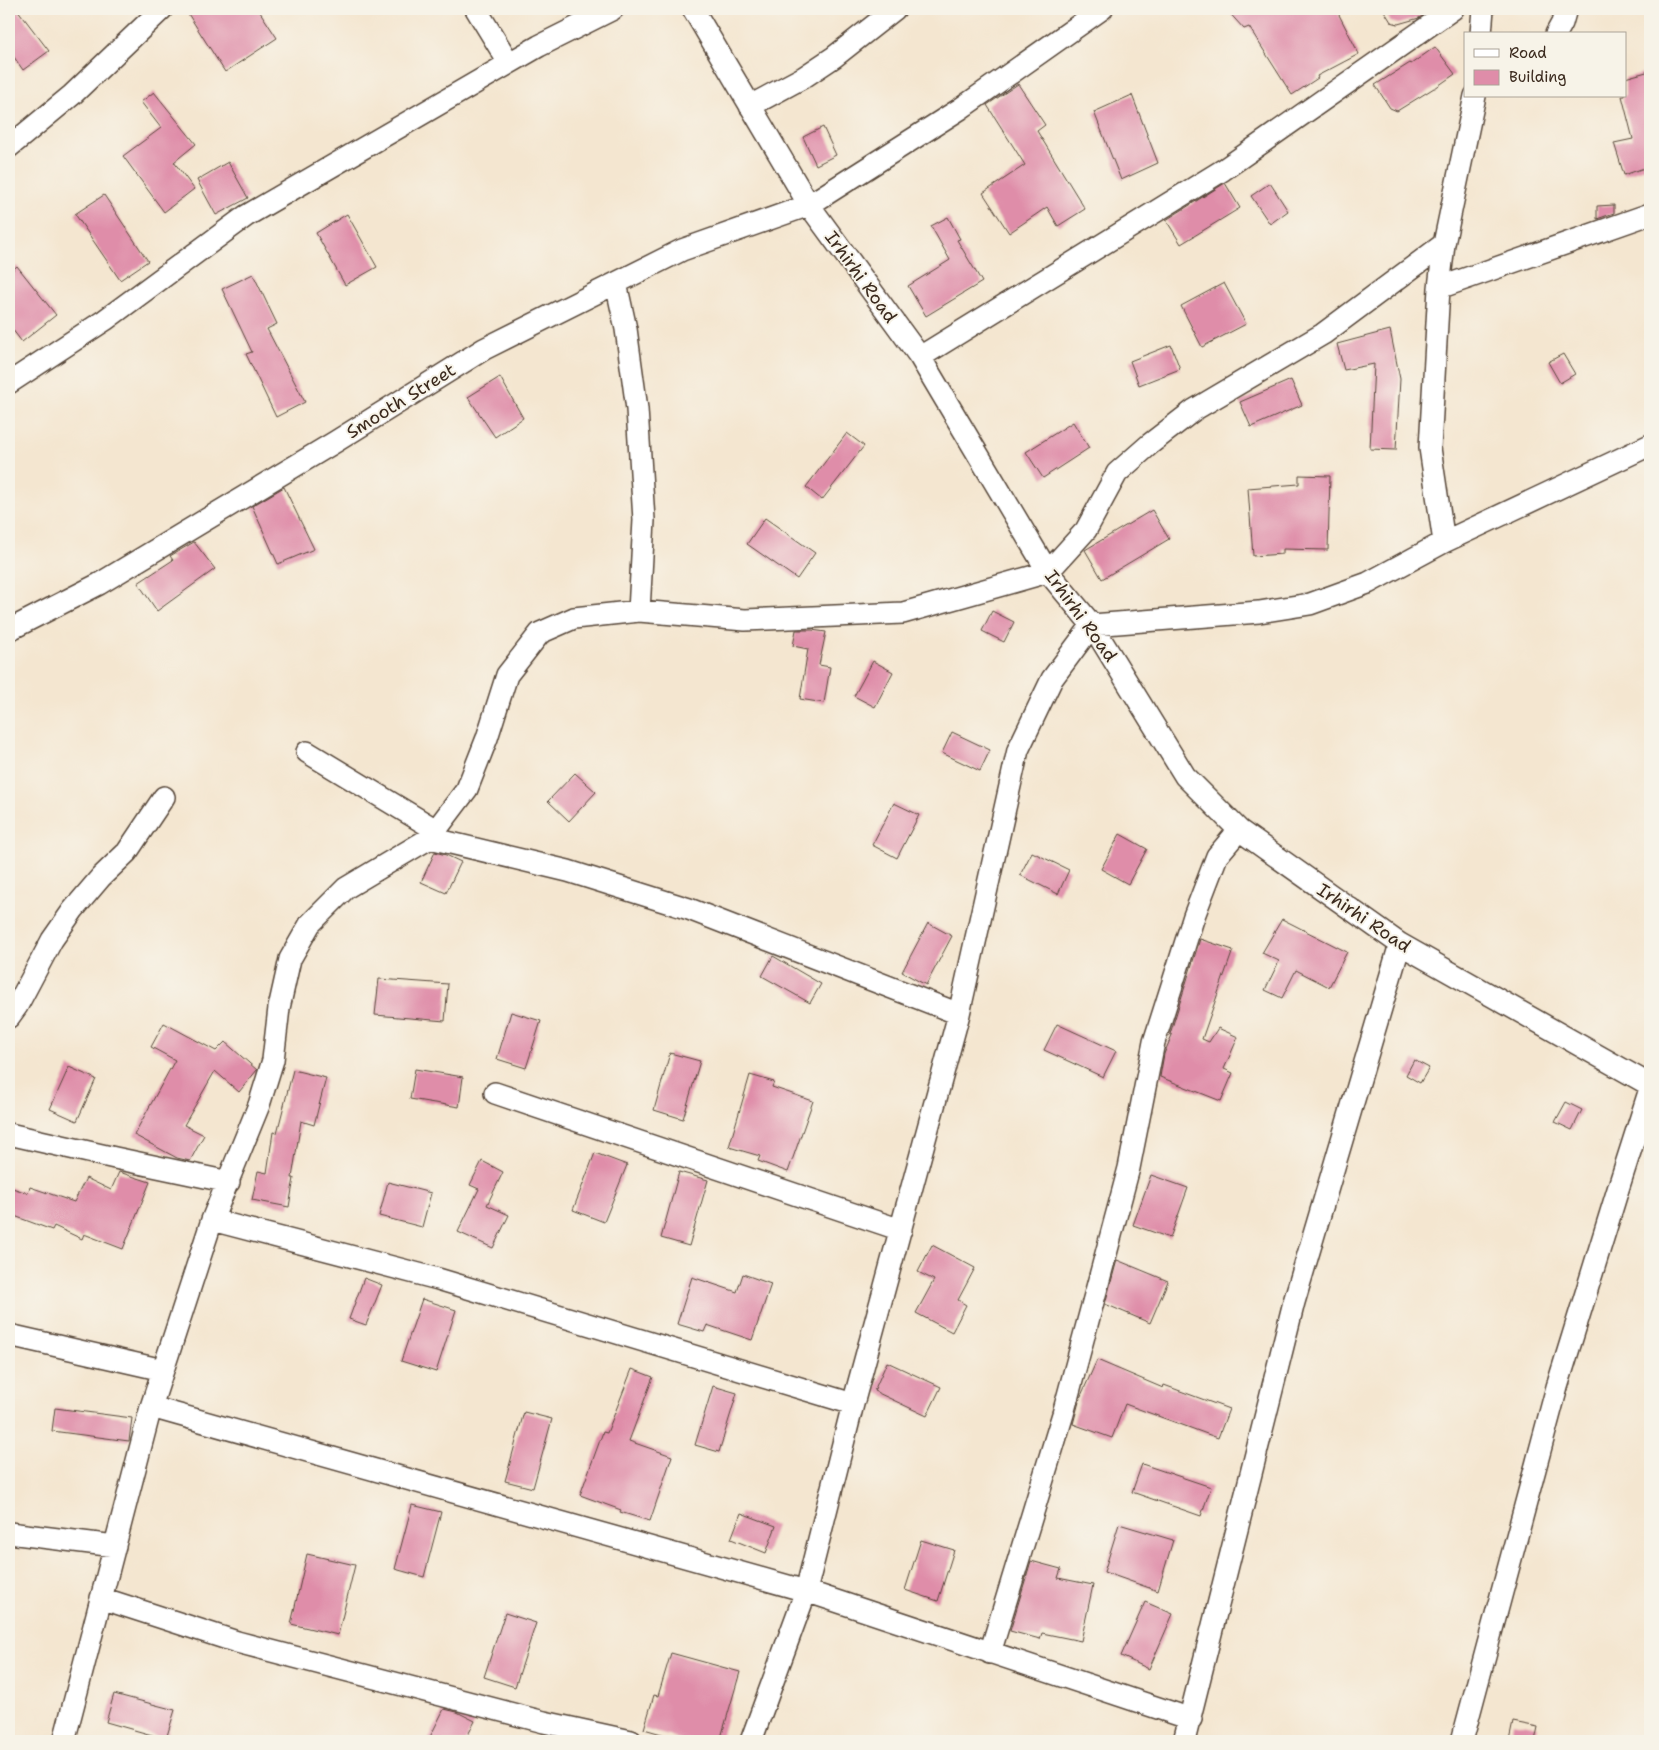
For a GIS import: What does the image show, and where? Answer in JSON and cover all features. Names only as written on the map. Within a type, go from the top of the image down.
[{"type":"street","points":[[9,147],[72,95],[162,9]]},
{"type":"street","points":[[476,9],[509,64]]},
{"type":"street","points":[[9,382],[105,320],[246,216],[539,46],[613,9]]},
{"type":"street","name":"Irhirhi Road","points":[[693,9],[809,204],[920,357],[1048,572],[1092,625],[1185,776],[1238,830],[1400,944],[1650,1085]]},
{"type":"street","points":[[750,106],[812,72],[895,9]]},
{"type":"street","name":"Smooth Street","points":[[9,630],[99,584],[335,442],[484,349],[682,250],[809,204],[960,108],[1102,9]]},
{"type":"street","points":[[920,357],[1223,170],[1453,9]]},
{"type":"street","points":[[1482,32],[1484,9]]},
{"type":"street","points":[[1557,32],[1566,9]]},
{"type":"street","points":[[1444,542],[1430,448],[1439,288],[1444,244],[1474,98]]},
{"type":"street","points":[[1439,288],[1650,214]]},
{"type":"street","points":[[64,1741],[151,1408],[212,1220],[259,1106],[273,1060],[279,1008],[290,959],[310,924],[346,888],[433,834],[467,789],[487,738],[507,675],[540,633],[574,618],[639,610],[745,620],[903,613],[1048,572],[1086,530],[1116,473],[1150,444],[1194,410],[1323,334],[1444,244]]},
{"type":"street","points":[[616,283],[626,329],[637,409],[644,520],[639,610]]},
{"type":"street","points":[[751,1741],[806,1591],[853,1404],[959,1014],[1018,750],[1052,679],[1092,625],[1259,612],[1310,604],[1368,583],[1444,542],[1650,445]]},
{"type":"street","points":[[307,752],[433,834],[568,871],[689,909],[959,1014]]},
{"type":"street","points":[[9,1017],[22,998],[52,940],[73,910],[102,876],[126,852],[164,797]]},
{"type":"street","points":[[990,1653],[1063,1414],[1129,1168],[1154,1042],[1194,916],[1210,873],[1217,856],[1238,830]]},
{"type":"street","points":[[1185,1741],[1294,1302],[1400,944]]},
{"type":"street","points":[[1462,1741],[1557,1387],[1650,1089]]},
{"type":"street","points":[[495,1093],[901,1230]]},
{"type":"street","points":[[9,1134],[229,1182]]},
{"type":"street","points":[[212,1220],[438,1279],[853,1404]]},
{"type":"street","points":[[9,1335],[163,1370]]},
{"type":"street","points":[[151,1408],[806,1591],[1191,1719]]},
{"type":"street","points":[[9,1533],[115,1546]]},
{"type":"street","points":[[101,1598],[237,1642],[544,1722],[631,1741]]},
{"type":"building","points":[[9,9],[17,9],[49,51],[23,70],[9,50]]},
{"type":"building","points":[[185,9],[258,9],[277,38],[225,72]]},
{"type":"building","points":[[1226,9],[1336,9],[1359,54],[1317,76],[1318,78],[1292,95],[1249,27],[1244,29]]},
{"type":"building","points":[[1383,9],[1432,9],[1419,18],[1398,24],[1391,22]]},
{"type":"building","points":[[1435,47],[1455,74],[1397,111],[1390,108],[1375,85],[1411,64]]},
{"type":"building","points":[[1650,71],[1650,166],[1624,175],[1614,143],[1633,139],[1623,98],[1626,98],[1626,78]]},
{"type":"building","points":[[1018,84],[1045,125],[1037,131],[1085,209],[1058,226],[1047,207],[1009,233],[983,193],[1025,165],[987,105]]},
{"type":"building","points":[[154,92],[196,144],[174,162],[194,189],[164,212],[123,156],[161,128],[141,102]]},
{"type":"building","points":[[1132,95],[1158,163],[1121,180],[1094,112]]},
{"type":"building","points":[[823,127],[836,155],[816,165],[803,137]]},
{"type":"building","points":[[228,162],[248,198],[216,215],[197,180]]},
{"type":"building","points":[[1225,183],[1240,208],[1181,244],[1166,220]]},
{"type":"building","points":[[1270,183],[1288,211],[1270,224],[1251,196]]},
{"type":"building","points":[[104,195],[148,261],[120,280],[75,214]]},
{"type":"building","points":[[1614,205],[1614,213],[1597,219],[1597,206]]},
{"type":"building","points":[[347,214],[377,267],[345,285],[316,233]]},
{"type":"building","points":[[948,217],[960,239],[957,240],[982,282],[926,316],[908,286],[950,260],[931,226]]},
{"type":"building","points":[[17,266],[56,315],[22,342],[9,325],[9,273]]},
{"type":"building","points":[[253,274],[277,324],[267,329],[305,402],[276,417],[246,354],[252,352],[222,289]]},
{"type":"building","points":[[1224,283],[1246,324],[1202,347],[1181,306]]},
{"type":"building","points":[[1390,330],[1400,379],[1396,450],[1370,449],[1374,364],[1344,370],[1337,344]]},
{"type":"building","points":[[1171,345],[1180,369],[1139,385],[1130,361]]},
{"type":"building","points":[[1563,354],[1575,374],[1560,383],[1548,362]]},
{"type":"building","points":[[500,377],[523,418],[495,437],[468,397]]},
{"type":"building","points":[[1291,380],[1302,405],[1251,427],[1240,402]]},
{"type":"building","points":[[1073,422],[1089,448],[1043,478],[1026,452]]},
{"type":"building","points":[[847,433],[864,446],[822,500],[806,487]]},
{"type":"building","points":[[1299,475],[1330,476],[1328,550],[1283,549],[1283,554],[1253,556],[1248,488],[1299,484]]},
{"type":"building","points":[[284,487],[314,549],[278,564],[252,506]]},
{"type":"building","points":[[1152,510],[1169,539],[1102,579],[1085,550]]},
{"type":"building","points":[[765,518],[815,553],[797,579],[747,544]]},
{"type":"building","points":[[194,542],[215,569],[157,611],[138,583],[173,560],[170,556]]},
{"type":"building","points":[[992,611],[1014,622],[1004,642],[982,631]]},
{"type":"building","points":[[796,630],[826,632],[819,665],[830,667],[824,703],[800,699],[808,649],[793,646]]},
{"type":"building","points":[[873,661],[893,672],[875,707],[854,696]]},
{"type":"building","points":[[952,732],[990,750],[980,771],[942,753]]},
{"type":"building","points":[[575,773],[596,792],[569,821],[548,801]]},
{"type":"building","points":[[894,803],[919,815],[897,858],[872,845]]},
{"type":"building","points":[[1120,834],[1147,849],[1128,884],[1101,869]]},
{"type":"building","points":[[435,852],[461,862],[446,893],[421,882]]},
{"type":"building","points":[[1032,852],[1069,870],[1058,894],[1020,875]]},
{"type":"building","points":[[1282,919],[1347,952],[1329,987],[1296,970],[1282,998],[1265,990],[1279,961],[1262,953]]},
{"type":"building","points":[[928,923],[952,936],[926,985],[902,972]]},
{"type":"building","points":[[1200,939],[1233,950],[1202,1039],[1209,1042],[1218,1028],[1238,1037],[1224,1069],[1233,1073],[1221,1101],[1160,1077],[1164,1054],[1172,1035],[1170,1034]]},
{"type":"building","points":[[773,956],[821,984],[810,1003],[762,976]]},
{"type":"building","points":[[379,979],[448,984],[445,1021],[375,1015]]},
{"type":"building","points":[[511,1012],[541,1021],[526,1068],[497,1059]]},
{"type":"building","points":[[164,1023],[216,1051],[225,1042],[257,1070],[239,1092],[215,1071],[184,1125],[204,1135],[190,1161],[177,1158],[134,1135],[175,1060],[151,1047]]},
{"type":"building","points":[[1057,1024],[1116,1051],[1103,1077],[1044,1050]]},
{"type":"building","points":[[670,1053],[700,1061],[683,1119],[654,1110]]},
{"type":"building","points":[[1414,1060],[1429,1068],[1420,1083],[1406,1075]]},
{"type":"building","points":[[69,1067],[96,1079],[77,1121],[50,1109]]},
{"type":"building","points":[[415,1069],[463,1077],[459,1107],[410,1099]]},
{"type":"building","points":[[293,1070],[326,1078],[314,1125],[301,1121],[289,1207],[252,1200],[258,1171],[267,1173],[273,1132],[277,1133]]},
{"type":"building","points":[[750,1075],[774,1082],[772,1087],[813,1101],[788,1172],[758,1161],[760,1156],[729,1147]]},
{"type":"building","points":[[1566,1102],[1582,1110],[1572,1130],[1555,1122]]},
{"type":"building","points":[[595,1153],[627,1165],[604,1222],[573,1210]]},
{"type":"building","points":[[482,1161],[503,1172],[487,1205],[509,1215],[493,1248],[458,1232],[479,1189],[470,1185]]},
{"type":"building","points":[[119,1172],[150,1182],[123,1249],[84,1234],[82,1239],[54,1226],[52,1230],[9,1214],[9,1187],[28,1193],[30,1187],[74,1202],[86,1178],[111,1190]]},
{"type":"building","points":[[679,1172],[708,1180],[689,1246],[661,1238]]},
{"type":"building","points":[[1151,1175],[1188,1188],[1170,1238],[1133,1225]]},
{"type":"building","points":[[388,1182],[431,1193],[422,1227],[379,1216]]},
{"type":"building","points":[[932,1245],[975,1268],[958,1300],[966,1305],[952,1332],[916,1313],[934,1280],[918,1272]]},
{"type":"building","points":[[1117,1260],[1168,1281],[1150,1323],[1105,1304]]},
{"type":"building","points":[[743,1274],[771,1284],[752,1340],[707,1325],[704,1332],[677,1324],[692,1277],[737,1292]]},
{"type":"building","points":[[364,1278],[382,1285],[366,1325],[349,1319]]},
{"type":"building","points":[[422,1299],[456,1310],[436,1372],[401,1361]]},
{"type":"building","points":[[1097,1360],[1163,1388],[1164,1385],[1229,1409],[1218,1438],[1125,1404],[1112,1438],[1073,1424],[1080,1398]]},
{"type":"building","points":[[887,1362],[941,1387],[927,1416],[874,1391]]},
{"type":"building","points":[[632,1369],[653,1377],[629,1441],[672,1456],[650,1521],[620,1512],[621,1510],[580,1495],[603,1432],[607,1433]]},
{"type":"building","points":[[713,1386],[737,1393],[719,1452],[695,1445]]},
{"type":"building","points":[[55,1408],[132,1418],[129,1441],[52,1431]]},
{"type":"building","points":[[524,1412],[552,1419],[533,1488],[505,1481]]},
{"type":"building","points":[[1142,1464],[1211,1487],[1201,1516],[1132,1492]]},
{"type":"building","points":[[412,1505],[441,1512],[424,1577],[395,1569]]},
{"type":"building","points":[[741,1513],[776,1526],[766,1553],[731,1539]]},
{"type":"building","points":[[1119,1524],[1173,1540],[1158,1591],[1104,1572]]},
{"type":"building","points":[[921,1540],[954,1550],[938,1601],[905,1590]]},
{"type":"building","points":[[307,1554],[355,1565],[338,1635],[291,1624]]},
{"type":"building","points":[[1031,1561],[1061,1569],[1058,1578],[1093,1585],[1081,1641],[1042,1633],[1040,1639],[1010,1631]]},
{"type":"building","points":[[1145,1602],[1173,1614],[1149,1669],[1121,1656]]},
{"type":"building","points":[[505,1613],[536,1623],[515,1687],[484,1677]]},
{"type":"building","points":[[671,1653],[740,1672],[720,1741],[686,1741],[644,1729],[654,1695],[658,1696]]},
{"type":"building","points":[[114,1694],[175,1710],[166,1739],[106,1722]]},
{"type":"building","points":[[444,1709],[457,1712],[475,1721],[465,1741],[428,1741]]},
{"type":"building","points":[[1513,1722],[1538,1727],[1535,1741],[1509,1741]]}]
